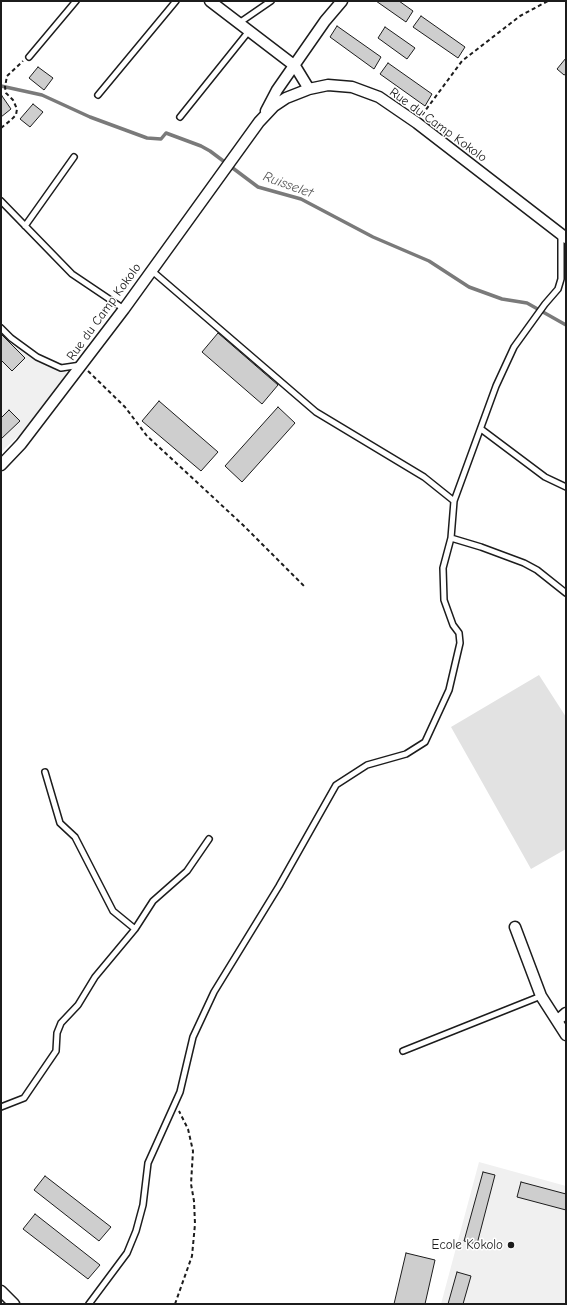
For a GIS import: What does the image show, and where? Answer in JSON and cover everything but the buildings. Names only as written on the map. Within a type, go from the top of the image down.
[{"type":"street","points":[[210,1],[250,30],[295,66],[308,89]]},
{"type":"street","points":[[259,122],[277,90],[325,21],[342,1]]},
{"type":"street","name":"Rue du Camp Kokolo","points":[[1,465],[21,444],[82,365],[259,122],[274,106],[286,98],[308,89],[328,85],[352,87],[379,97],[417,122],[563,236]]},
{"type":"street","points":[[515,927],[541,996],[558,1020],[566,1035]]},
{"type":"street","points":[[558,1020],[566,1013]]},
{"type":"street","points":[[1,1291],[14,1304]]},
{"type":"lane","points":[[29,57],[76,1]]},
{"type":"lane","points":[[98,94],[176,1]]},
{"type":"lane","points":[[240,23],[271,1]]},
{"type":"lane","points":[[180,117],[250,30]]},
{"type":"lane","points":[[25,226],[74,157]]},
{"type":"lane","points":[[1,201],[72,274],[124,309]]},
{"type":"lane","points":[[89,1304],[127,1253],[136,1231],[143,1205],[148,1163],[180,1092],[193,1037],[214,992],[279,886],[336,785],[367,765],[406,754],[425,742],[449,690],[460,643],[459,634],[453,625],[444,600],[443,568],[451,538],[454,501],[496,386],[514,347],[545,304],[558,290],[561,279],[563,236]]},
{"type":"lane","points":[[151,270],[316,412],[391,455],[424,477],[454,501]]},
{"type":"lane","points":[[1,328],[11,338],[37,357],[61,368],[82,365]]},
{"type":"lane","points":[[481,429],[545,477],[566,487]]},
{"type":"lane","points":[[451,538],[481,547],[524,563],[538,570],[566,593]]},
{"type":"lane","points":[[45,772],[60,822],[75,837],[113,912],[135,928]]},
{"type":"lane","points":[[1,1107],[24,1098],[56,1051],[57,1033],[61,1023],[78,1005],[95,977],[135,928],[154,901],[187,871],[209,839]]},
{"type":"lane","points":[[403,1051],[541,996]]},
{"type":"path","points":[[417,122],[440,88],[462,61],[520,16],[548,1]]},
{"type":"path","points":[[1,128],[16,115],[17,109],[13,100],[6,93],[5,87],[8,76],[19,63],[29,57]]},
{"type":"path","points":[[82,365],[125,407],[147,436],[258,539],[282,566],[304,586]]},
{"type":"path","points":[[175,1104],[188,1129],[193,1151],[191,1184],[195,1224],[192,1256],[176,1304]]},
{"type":"shaded area","points":[[1,328],[37,357],[61,368],[70,376],[28,427],[1,452]]},
{"type":"shaded area","points":[[539,675],[566,717],[566,849],[531,869],[451,727]]},
{"type":"shaded area","name":"Ecole Kokolo","points":[[479,1162],[566,1186],[566,1304],[441,1304]]},
{"type":"waterway","name":"Ruisselet","points":[[1,86],[42,95],[90,117],[147,138],[161,139],[166,133],[201,146],[258,187],[301,199],[373,237],[429,261],[469,287],[502,299],[527,303],[566,325]]},
{"type":"place","name":"Ecole Kokolo","points":[[511,1245]]}]
